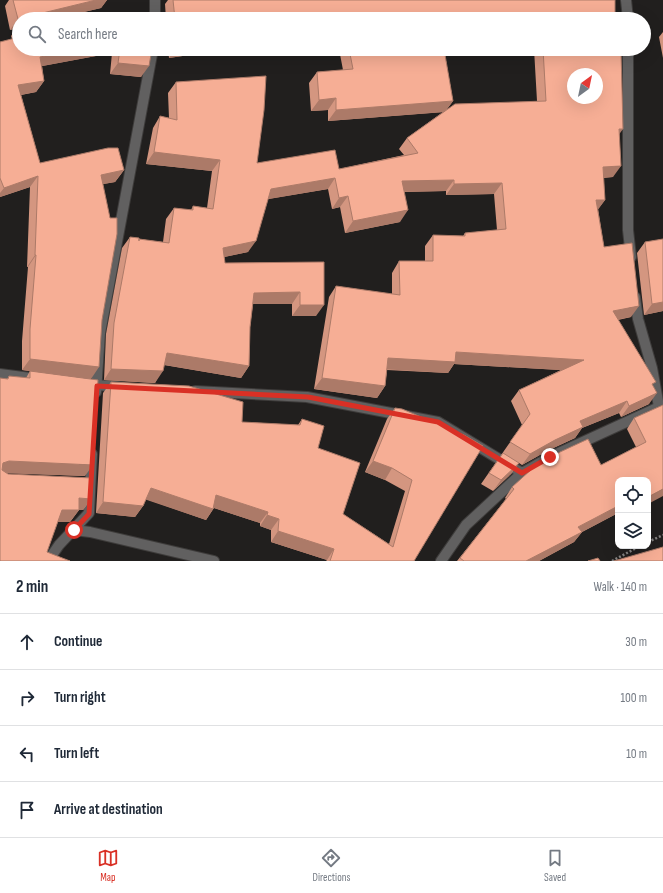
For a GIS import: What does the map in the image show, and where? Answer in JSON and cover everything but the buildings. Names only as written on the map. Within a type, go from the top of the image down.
[{"type":"street","points":[[155,0],[155,12]]},
{"type":"street","points":[[626,0],[627,12]]},
{"type":"street","points":[[96,401],[100,333],[152,56]]},
{"type":"street","points":[[628,56],[628,230],[632,267]]},
{"type":"street","points":[[441,561],[466,525],[522,473],[550,457],[661,407],[638,318],[634,289]]},
{"type":"street","points":[[0,374],[45,380]]},
{"type":"street","points":[[74,383],[97,386],[128,387]]},
{"type":"street","points":[[183,390],[308,397],[438,422],[522,473]]},
{"type":"street","points":[[48,561],[59,545],[89,514],[87,483],[93,445]]},
{"type":"street","points":[[74,530],[90,532],[214,561]]},
{"type":"path","points":[[651,540],[663,534]]},
{"type":"path","points":[[612,561],[634,549]]},
{"type":"route","points":[[74,530],[89,514],[97,386],[308,397],[438,422],[522,473],[550,457]]}]
